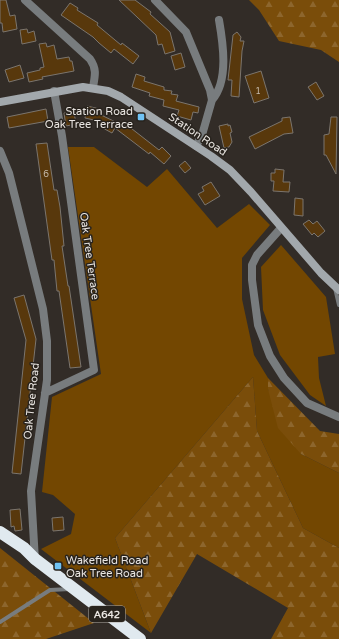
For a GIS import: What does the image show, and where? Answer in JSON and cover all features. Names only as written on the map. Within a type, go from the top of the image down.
[{"type":"highway","name":"A642","points":[[0,532],[24,548],[35,561]]},
{"type":"highway","name":"A642","points":[[0,541],[35,561],[140,639]]},
{"type":"street","points":[[25,0],[90,59],[95,66],[93,87]]},
{"type":"street","points":[[155,0],[186,32],[207,79],[212,100],[202,135],[196,146]]},
{"type":"street","points":[[212,100],[216,96],[222,81],[223,40],[219,20]]},
{"type":"street","name":"Station Road","points":[[0,102],[83,86],[108,91],[121,97],[230,170],[337,288]]},
{"type":"street","name":"Oak Tree Terrace","points":[[45,394],[94,370],[62,136],[54,91]]},
{"type":"street","name":"Oak Tree Road","points":[[0,151],[9,173],[43,308],[47,341],[45,394],[31,491],[35,561]]},
{"type":"street","points":[[281,228],[256,255],[252,265],[252,280],[258,325],[270,356],[284,378],[307,403],[339,417]]},
{"type":"lane","points":[[337,288],[339,305]]},
{"type":"lane","points":[[0,622],[50,590],[73,589]]},
{"type":"shaded area","points":[[68,147],[94,147],[147,187],[167,169],[217,228],[249,204],[270,225],[242,258],[242,299],[254,355],[268,378],[268,389],[301,454],[339,473],[339,548],[303,528],[257,431],[253,377],[115,538],[151,633],[41,549],[71,534],[75,514],[53,495],[42,492],[52,397],[101,374]]},
{"type":"shaded area","points":[[281,245],[326,297],[335,354],[318,357],[319,378],[326,406],[310,395],[280,355],[263,310],[261,267]]},
{"type":"green space","points":[[249,0],[339,0],[339,62],[321,50],[279,41],[259,10]]},
{"type":"green space","points":[[253,377],[257,431],[303,528],[339,548],[339,639],[271,639],[288,608],[197,554],[151,633],[115,538]]},
{"type":"green space","points":[[268,378],[320,431],[339,434],[339,473],[301,454],[278,428],[268,389]]},
{"type":"green space","points":[[0,548],[94,623],[46,639],[0,639]]},
{"type":"building","points":[[0,0],[6,0],[10,16],[15,15],[17,29],[3,32],[2,23],[0,23]]},
{"type":"building","points":[[119,0],[135,0],[151,12],[150,14],[170,32],[175,51],[165,54],[162,44],[158,45],[156,35]]},
{"type":"building","points":[[70,3],[78,8],[77,10],[98,23],[97,25],[121,45],[122,43],[139,56],[133,64],[114,49],[111,53],[93,37],[61,15]]},
{"type":"building","points":[[27,29],[28,33],[34,31],[36,41],[22,44],[20,30]]},
{"type":"building","points":[[237,32],[241,37],[240,41],[244,41],[239,97],[231,96],[232,80],[228,80],[233,35]]},
{"type":"building","points":[[46,43],[47,47],[54,45],[57,59],[69,57],[70,61],[72,61],[74,71],[42,77],[43,79],[29,82],[27,73],[40,70],[40,68],[44,67],[39,44]]},
{"type":"building","points":[[181,53],[185,67],[175,70],[171,56]]},
{"type":"building","points":[[20,65],[24,78],[9,82],[5,70]]},
{"type":"building","points":[[261,71],[269,98],[254,103],[245,76]]},
{"type":"building","points":[[136,74],[145,77],[144,81],[164,87],[164,90],[172,91],[171,94],[178,95],[176,101],[199,107],[198,113],[193,112],[191,120],[177,116],[179,110],[163,106],[164,100],[149,96],[150,93],[132,87]]},
{"type":"building","points":[[316,82],[324,96],[317,100],[308,87]]},
{"type":"building","points":[[87,106],[100,109],[99,114],[126,127],[127,125],[159,150],[162,147],[171,156],[164,164],[150,152],[149,154],[115,128],[112,133],[101,127],[103,122],[85,118]]},
{"type":"building","points":[[46,109],[48,121],[9,128],[7,117]]},
{"type":"building","points":[[74,112],[76,124],[66,126],[64,113]]},
{"type":"building","points":[[290,117],[293,133],[284,134],[255,149],[249,137],[282,121],[282,118]]},
{"type":"building","points":[[331,117],[337,117],[336,174],[326,155],[324,155],[324,135],[329,134]]},
{"type":"building","points":[[228,124],[228,126],[230,125],[232,132],[230,133],[232,142],[229,147],[224,148],[219,126]]},
{"type":"building","points":[[47,143],[54,190],[57,190],[60,207],[64,246],[62,246],[81,367],[70,368],[59,291],[57,291],[54,260],[52,260],[36,144]]},
{"type":"building","points":[[185,161],[191,168],[185,173],[179,166]]},
{"type":"building","points":[[275,169],[284,170],[283,182],[290,182],[289,192],[273,191],[274,181],[271,181],[271,173],[275,173]]},
{"type":"building","points":[[211,182],[220,196],[205,205],[198,194],[204,191],[202,187]]},
{"type":"building","points":[[295,198],[303,199],[303,216],[294,215]]},
{"type":"building","points":[[309,220],[313,224],[317,221],[325,231],[318,237],[314,233],[312,235],[303,224]]},
{"type":"building","points":[[24,295],[36,339],[21,474],[12,473],[26,340],[14,298]]},
{"type":"building","points":[[20,509],[22,530],[15,531],[14,526],[11,527],[10,510]]},
{"type":"building","points":[[63,517],[64,530],[53,531],[52,518]]},
{"type":"place","name":"Station Road Oak Tree Terrace","points":[[141,117]]},
{"type":"place","name":"Wakefield Road Oak Tree Road","points":[[58,566]]}]
